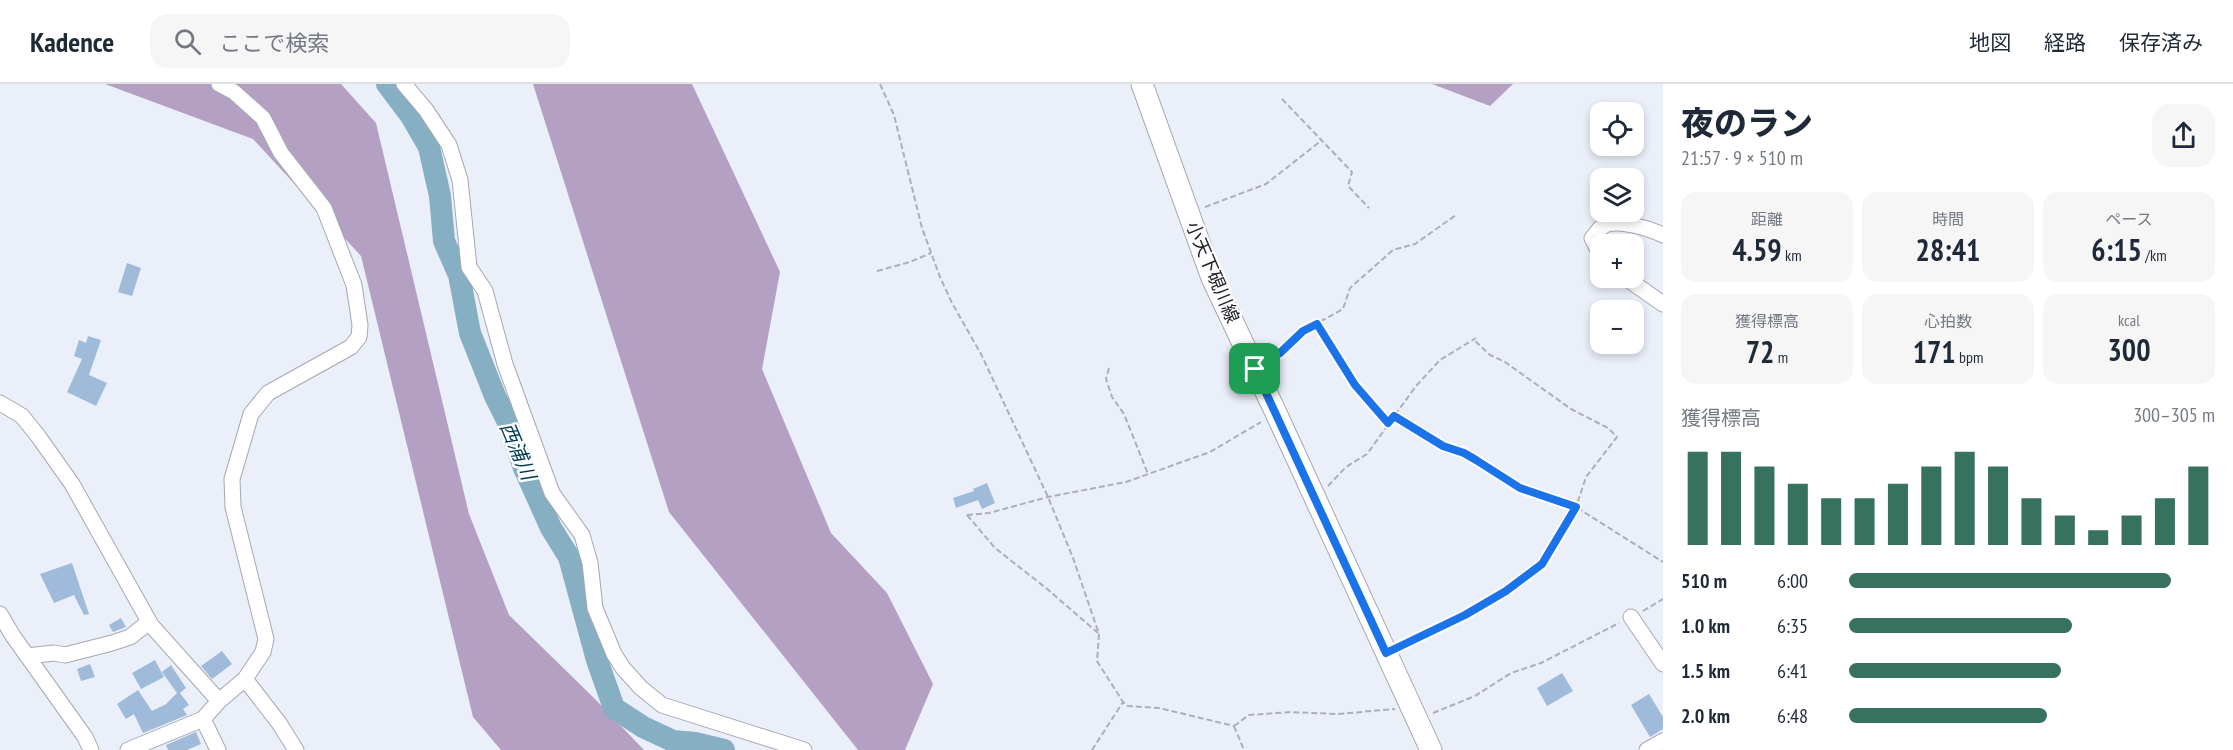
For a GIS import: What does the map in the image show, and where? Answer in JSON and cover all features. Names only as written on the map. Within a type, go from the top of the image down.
[{"type":"main road","name":"小天下硯川線","points":[[1142,84],[1212,278],[1431,750]]},
{"type":"street","points":[[128,750],[203,719],[219,701],[245,679],[263,652],[266,639],[233,507],[232,479],[250,414],[268,393],[351,346],[359,337],[360,325],[354,285],[324,208],[281,153],[263,118],[234,92],[219,84]]},
{"type":"street","points":[[404,84],[426,110],[449,145],[460,180],[469,267],[485,291],[506,364],[552,493],[582,535],[590,563],[595,608],[614,654],[641,688],[662,705],[785,742],[804,750]]},
{"type":"street","points":[[1596,234],[1601,227],[1613,223],[1650,229],[1663,235]]},
{"type":"street","points":[[1640,288],[1663,304]]},
{"type":"street","points":[[0,403],[22,416],[72,484],[149,621],[219,701]]},
{"type":"street","points":[[0,614],[85,737],[91,750]]},
{"type":"street","points":[[1631,617],[1663,664]]},
{"type":"street","points":[[27,656],[65,655],[112,644],[130,638],[149,621]]},
{"type":"street","points":[[245,679],[279,723],[296,750]]},
{"type":"street","points":[[203,719],[218,750]]},
{"type":"street","points":[[1647,750],[1663,741]]},
{"type":"path","points":[[880,84],[894,115],[922,228],[931,253],[952,303],[981,354],[1048,497],[1073,558],[1099,634],[1097,661],[1123,702],[1128,706],[1158,708],[1234,726],[1249,715],[1290,712],[1338,714],[1396,709],[1412,711],[1475,696],[1510,674],[1541,663],[1663,599]]},
{"type":"path","points":[[1282,99],[1353,172],[1348,186],[1369,208]]},
{"type":"path","points":[[1188,213],[1266,184],[1322,140]]},
{"type":"path","points":[[1255,369],[1280,353],[1303,331],[1343,309],[1350,288],[1393,250],[1415,244],[1456,215]]},
{"type":"path","points":[[878,271],[931,253]]},
{"type":"path","points":[[1317,324],[1355,385],[1388,423]]},
{"type":"path","points":[[1316,499],[1346,466],[1367,454],[1388,423],[1440,360],[1474,338],[1490,355],[1505,362],[1571,409],[1608,428],[1617,437],[1586,477],[1576,507],[1542,564],[1506,591],[1465,615],[1386,653]]},
{"type":"path","points":[[1109,368],[1106,379],[1112,397],[1124,414],[1148,474]]},
{"type":"path","points":[[1099,634],[995,548],[967,515],[989,513],[1048,497],[1126,482],[1210,452],[1276,413]]},
{"type":"path","points":[[1394,416],[1443,446],[1470,456],[1520,488],[1576,507],[1663,562]]},
{"type":"path","points":[[1092,750],[1123,702]]},
{"type":"path","points":[[1234,726],[1244,750]]},
{"type":"shaded area","points":[[105,84],[341,84],[376,123],[469,514],[509,615],[644,750],[501,750],[473,717],[361,256],[253,139]]},
{"type":"shaded area","points":[[533,84],[692,84],[780,272],[762,369],[831,533],[887,593],[933,684],[905,750],[858,750],[669,512]]},
{"type":"shaded area","points":[[1432,84],[1513,84],[1490,106]]},
{"type":"building","points":[[127,263],[141,268],[132,296],[118,292]]},
{"type":"building","points":[[88,336],[101,340],[89,375],[107,383],[96,406],[67,392],[82,359],[74,356],[79,340],[86,343]]},
{"type":"building","points":[[987,483],[995,503],[982,509],[978,500],[956,508],[953,498],[974,491],[973,489]]},
{"type":"building","points":[[72,563],[89,614],[84,615],[74,595],[54,603],[40,574]]},
{"type":"building","points":[[121,618],[126,627],[113,632],[109,625]]},
{"type":"building","points":[[222,651],[232,664],[212,679],[201,666]]},
{"type":"building","points":[[155,660],[164,677],[141,689],[132,673]]},
{"type":"building","points":[[90,664],[95,677],[81,681],[77,669]]},
{"type":"building","points":[[171,665],[186,688],[180,693],[189,705],[183,709],[187,715],[143,733],[134,714],[126,719],[117,704],[138,690],[152,711],[166,704],[177,693],[162,672]]},
{"type":"building","points":[[1562,673],[1573,691],[1547,706],[1537,688]]},
{"type":"building","points":[[1649,694],[1663,717],[1663,729],[1650,737],[1631,705]]},
{"type":"building","points":[[196,732],[201,744],[187,750],[168,750],[166,745]]},
{"type":"waterway","name":"西浦川","points":[[387,84],[411,116],[429,147],[440,196],[444,241],[459,275],[470,333],[507,420],[524,468],[551,528],[569,557],[597,660],[614,708],[643,727],[673,741],[695,743],[724,750]]},
{"type":"route","points":[[1317,324],[1355,385],[1388,423],[1394,416],[1443,446],[1464,453],[1520,488],[1576,507],[1542,564],[1506,591],[1465,615],[1386,653],[1255,369],[1280,353],[1303,331],[1317,324]]}]
